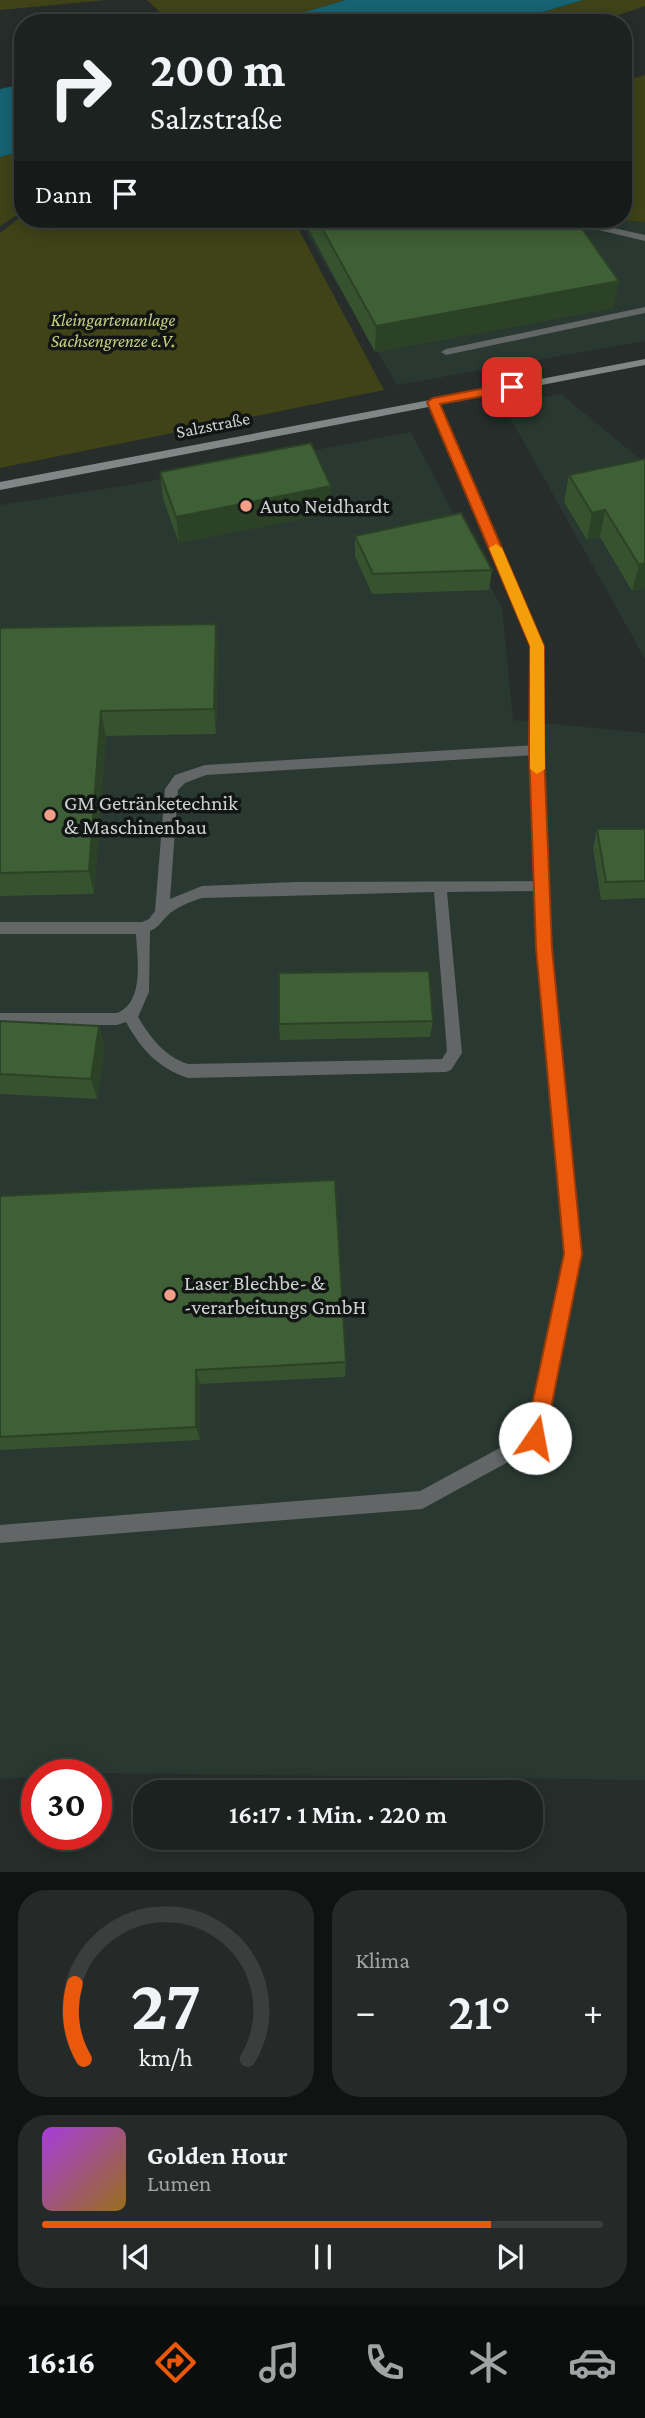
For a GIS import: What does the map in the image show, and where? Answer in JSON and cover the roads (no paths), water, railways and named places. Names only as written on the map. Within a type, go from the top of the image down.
[{"type":"main road","name":"Salzstraße","points":[[0,486],[645,362]]},
{"type":"street","points":[[602,228],[645,238]]},
{"type":"street","points":[[446,352],[645,310]]},
{"type":"street","points":[[0,1534],[422,1500],[535,1438],[573,1254],[544,948],[536,750],[537,646],[433,402]]},
{"type":"street","points":[[162,912],[172,789],[180,779],[194,772],[245,766],[536,750]]},
{"type":"street","points":[[0,928],[144,928],[154,923],[162,912],[180,900],[202,892],[543,885]]},
{"type":"street","points":[[129,1015],[138,1031],[169,1065],[188,1071],[446,1065],[455,1053],[440,886]]},
{"type":"street","points":[[0,1019],[117,1019],[129,1015],[136,1009],[142,992],[144,928]]},
{"type":"water","points":[[346,0],[583,0],[536,14],[297,14]]},
{"type":"water","points":[[14,86],[14,153],[0,157],[0,89]]},
{"type":"place","name":"Auto Neidhardt","points":[[246,506]]},
{"type":"place","name":"GM Getränketechnik & Maschinenbau","points":[[50,815]]},
{"type":"place","name":"Laser Blechbe- & -verarbeitungs GmbH","points":[[170,1295]]},
{"type":"park label","name":"Kleingartenanlage Sachsengrenze e.V.","points":[[113,330]]}]
